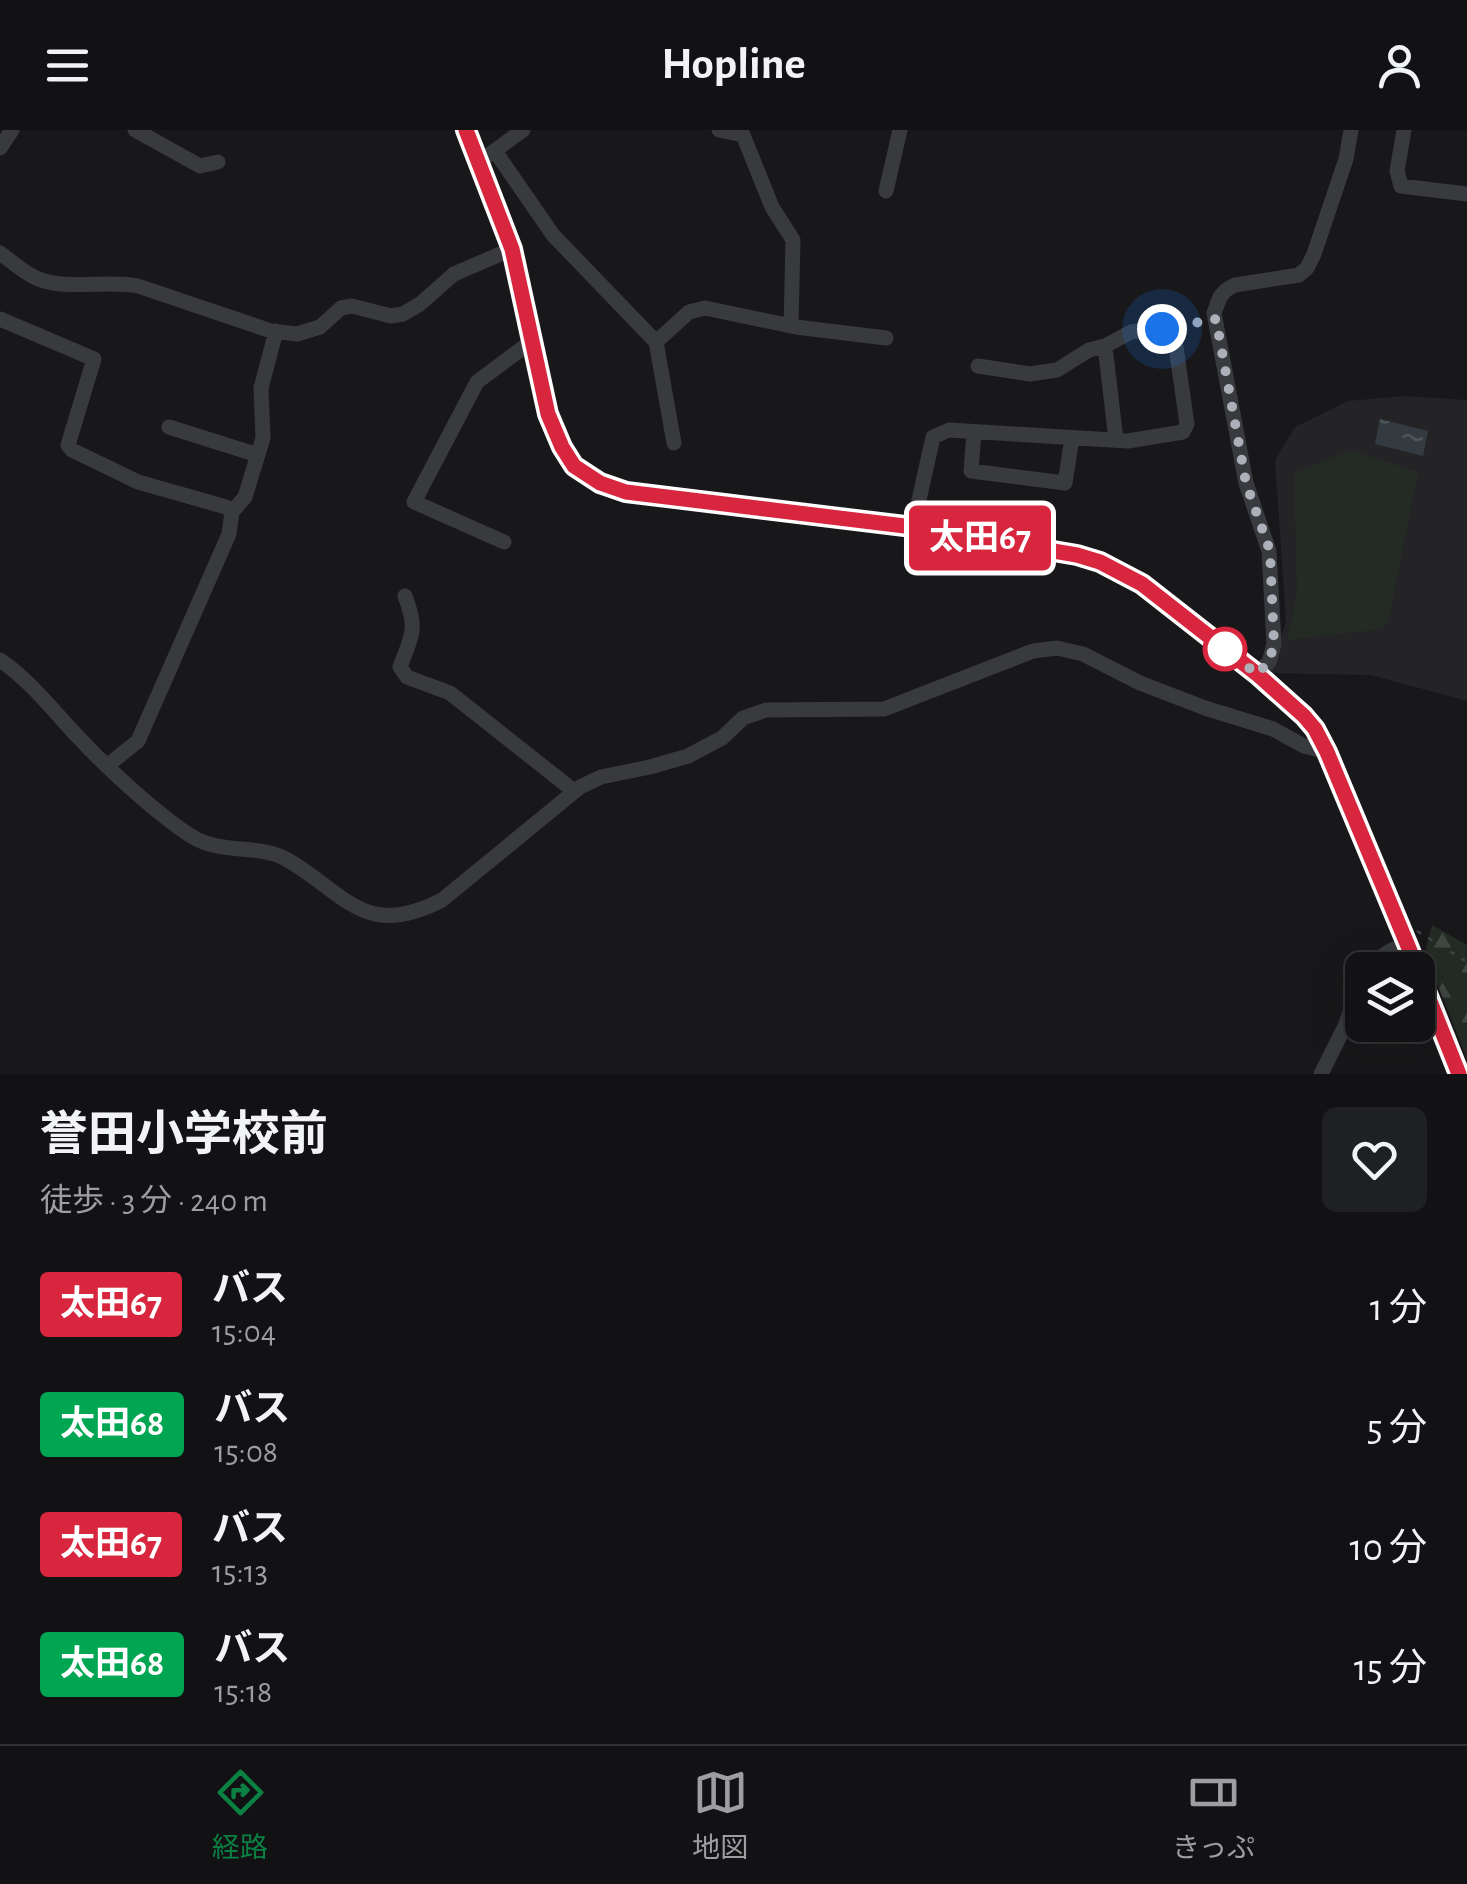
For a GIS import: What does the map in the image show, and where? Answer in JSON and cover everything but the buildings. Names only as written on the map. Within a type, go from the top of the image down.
[{"type":"street","points":[[0,148],[12,130]]},
{"type":"street","points":[[135,130],[200,166],[218,162]]},
{"type":"street","points":[[466,130],[512,249],[548,414],[574,466],[600,483],[626,492],[849,518],[1067,553],[1100,562],[1142,584],[1257,674],[1315,729],[1459,1074]]},
{"type":"street","points":[[480,166],[523,130]]},
{"type":"street","points":[[719,130],[743,135],[772,207],[794,240],[790,326]]},
{"type":"street","points":[[886,190],[900,130]]},
{"type":"street","points":[[1257,674],[1269,662],[1274,644],[1270,551],[1246,483],[1214,312],[1220,297],[1235,285],[1299,275],[1306,268],[1346,159],[1351,130]]},
{"type":"street","points":[[1404,130],[1397,171],[1401,186],[1467,194]]},
{"type":"street","points":[[494,151],[553,235],[656,342],[674,443]]},
{"type":"street","points":[[0,253],[34,277],[56,284],[121,282],[276,332],[297,334],[320,327],[342,308],[352,306],[392,316],[404,314],[454,274],[512,249]]},
{"type":"street","points":[[656,342],[689,312],[705,308],[790,326],[886,338]]},
{"type":"street","points":[[0,319],[94,359],[68,445],[72,450],[138,482],[232,512]]},
{"type":"street","points":[[913,527],[933,437],[949,430],[1128,441],[1183,432],[1188,424],[1172,326],[1131,332],[1089,350],[1057,370],[1030,374],[978,366]]},
{"type":"street","points":[[108,766],[138,742],[229,534],[232,512],[245,498],[263,438],[262,388],[276,332]]},
{"type":"street","points":[[504,542],[414,502],[477,382],[532,341]]},
{"type":"street","points":[[1105,346],[1116,440]]},
{"type":"street","points":[[168,427],[258,455]]},
{"type":"street","points":[[974,432],[972,471],[1066,483],[1072,438]]},
{"type":"street","points":[[404,596],[414,632],[400,667],[407,677],[450,693],[574,791]]},
{"type":"street","points":[[0,660],[36,690],[108,766],[193,837],[212,846],[283,856],[354,908],[374,915],[422,911],[442,900],[574,791],[601,777],[688,756],[722,738],[743,718],[766,710],[884,708],[1033,651],[1057,648],[1083,654],[1140,683],[1327,752]]},
{"type":"street","points":[[1388,952],[1396,946],[1408,946]]},
{"type":"street","points":[[1322,1074],[1345,1026]]},
{"type":"path","points":[[1402,930],[1422,933],[1467,962]]},
{"type":"shaded area","points":[[1405,396],[1467,400],[1467,701],[1371,675],[1268,673],[1286,622],[1275,460],[1295,427],[1348,401]]},
{"type":"green space","points":[[1351,450],[1418,472],[1389,619],[1382,629],[1287,640],[1297,593],[1294,473]]},
{"type":"green space","points":[[1432,925],[1467,945],[1467,1059],[1435,978],[1435,952],[1425,952]]},
{"type":"water","points":[[1380,419],[1428,431],[1423,456],[1375,444]]},
{"type":"bus line","name":"太田67","points":[[466,130],[512,249],[548,414],[574,466],[600,483],[626,492],[913,527],[1077,555],[1123,572],[1142,584],[1281,694],[1315,729],[1459,1074]]},
{"type":"route","points":[[1162,329],[1216,319],[1246,483],[1270,551],[1274,644],[1269,662],[1257,674],[1225,649]]}]
